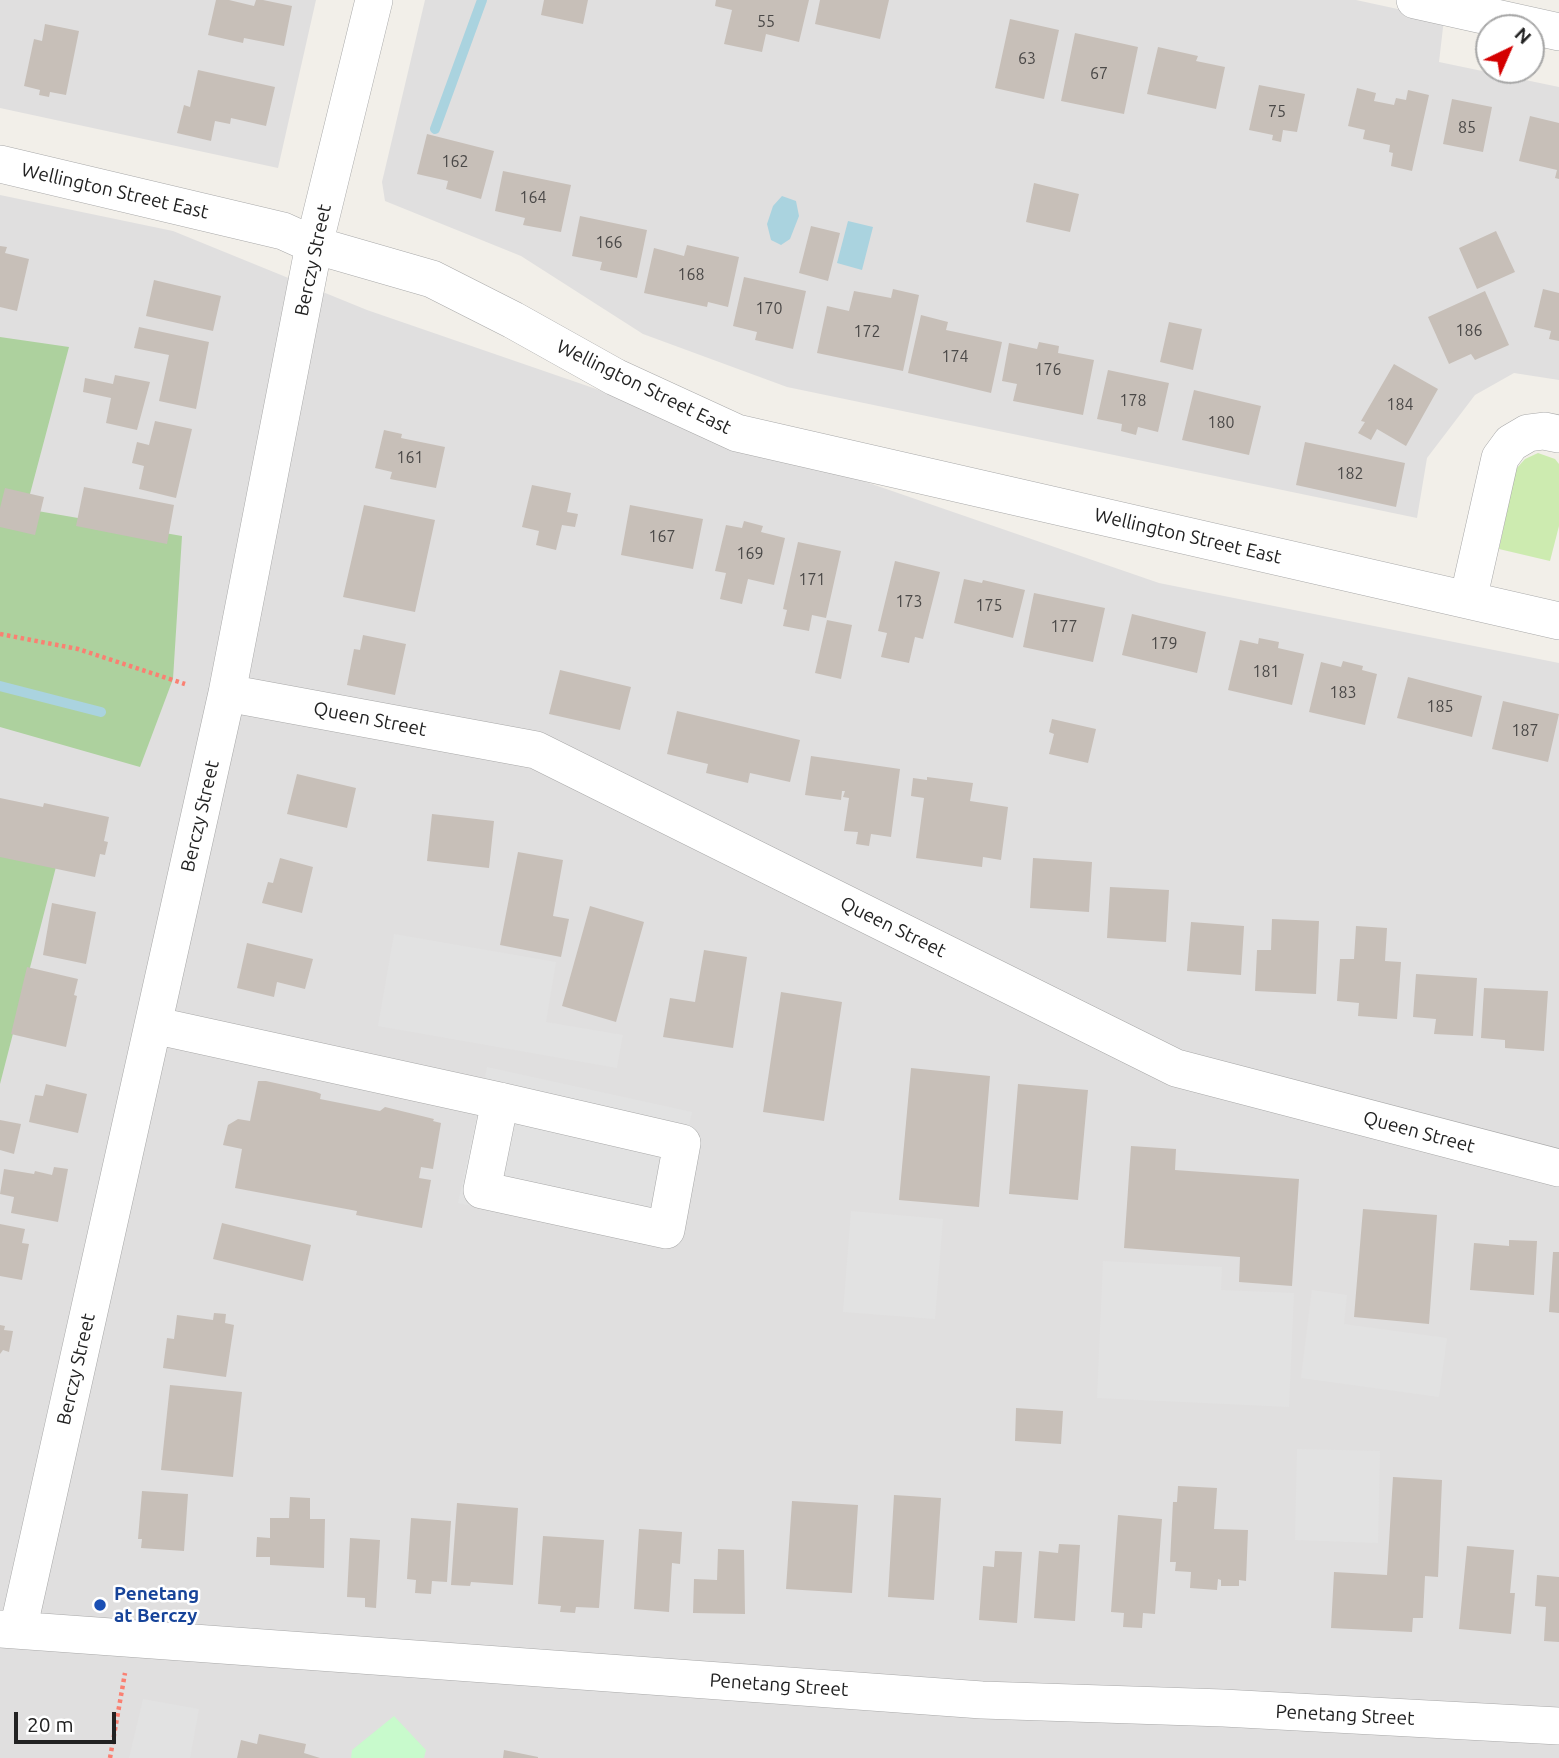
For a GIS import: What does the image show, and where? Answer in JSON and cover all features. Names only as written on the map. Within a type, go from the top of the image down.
[{"type":"street","name":"Berczy Street","points":[[9,1630],[153,1025],[228,692],[314,244],[373,0]]},
{"type":"street","points":[[1415,0],[1559,32]]},
{"type":"street","name":"Wellington Street East","points":[[0,164],[283,231],[314,244],[432,279],[615,377],[737,433],[1559,619]]},
{"type":"street","points":[[1468,600],[1500,457],[1511,443],[1528,433],[1545,431],[1559,434]]},
{"type":"street","name":"Queen Street","points":[[228,692],[536,750],[1176,1068],[1559,1168]]},
{"type":"street","points":[[153,1025],[500,1101],[682,1143],[666,1230],[482,1190],[500,1101]]},
{"type":"street","name":"Penetang Street","points":[[9,1630],[982,1700],[1223,1708],[1559,1727]]},
{"type":"path","points":[[0,634],[78,649],[185,684]]},
{"type":"path","points":[[110,1758],[130,1637]]},
{"type":"shaded area","points":[[0,0],[316,0],[278,168],[0,108]]},
{"type":"shaded area","points":[[425,0],[1356,0],[1444,19],[1439,62],[1475,70],[1475,84],[1545,84],[1559,87],[1559,380],[1514,373],[1475,395],[1427,458],[1417,518],[787,387],[643,334],[521,256],[385,201],[382,182]]},
{"type":"shaded area","points":[[0,195],[173,231],[367,310],[1159,583],[1559,663],[1559,1758],[0,1758]]},
{"type":"shaded area","points":[[394,934],[556,962],[546,1022],[623,1035],[617,1068],[378,1026]]},
{"type":"shaded area","points":[[487,1067],[692,1112],[666,1233],[599,1234],[458,1203]]},
{"type":"shaded area","points":[[851,1211],[943,1219],[935,1319],[843,1312]]},
{"type":"shaded area","points":[[1103,1261],[1222,1267],[1221,1290],[1294,1293],[1289,1407],[1097,1398]]},
{"type":"shaded area","points":[[1312,1290],[1347,1295],[1344,1324],[1447,1338],[1439,1397],[1301,1378]]},
{"type":"shaded area","points":[[1297,1449],[1380,1451],[1378,1543],[1295,1540]]},
{"type":"shaded area","points":[[143,1699],[199,1709],[190,1758],[129,1758]]},
{"type":"green space","points":[[0,337],[69,347],[26,509],[182,536],[173,679],[140,767],[0,727]]},
{"type":"green space","points":[[1538,453],[1555,459],[1559,464],[1559,526],[1550,561],[1499,549],[1516,469],[1525,459]]},
{"type":"green space","points":[[0,835],[58,859],[0,1084]]},
{"type":"green space","points":[[394,1716],[426,1750],[424,1758],[351,1758],[352,1750]]},
{"type":"water","points":[[782,196],[796,201],[799,216],[790,239],[781,245],[771,240],[767,224],[773,206]]},
{"type":"water","points":[[848,221],[873,227],[862,270],[837,263]]},
{"type":"building","points":[[216,0],[254,6],[256,0],[263,0],[292,6],[284,46],[244,38],[243,43],[208,35]]},
{"type":"building","points":[[544,0],[588,0],[583,24],[541,15]]},
{"type":"building","points":[[716,0],[809,0],[799,42],[766,34],[762,52],[724,44],[732,10],[715,6]]},
{"type":"building","points":[[820,0],[889,0],[880,39],[815,24]]},
{"type":"building","points":[[1010,19],[1059,30],[1044,99],[995,88]]},
{"type":"building","points":[[45,24],[79,31],[66,95],[50,92],[49,97],[39,95],[40,90],[24,86],[34,39],[42,41]]},
{"type":"building","points":[[1075,33],[1138,47],[1124,114],[1061,101]]},
{"type":"building","points":[[1158,47],[1198,56],[1196,61],[1225,67],[1216,109],[1147,94]]},
{"type":"building","points":[[198,70],[275,87],[266,126],[231,118],[230,124],[215,121],[211,141],[177,133],[184,105],[190,107]]},
{"type":"building","points":[[1259,85],[1305,94],[1297,132],[1283,130],[1281,142],[1272,140],[1273,135],[1249,130]]},
{"type":"building","points":[[1357,88],[1376,93],[1374,101],[1394,105],[1396,98],[1406,100],[1408,90],[1429,95],[1412,171],[1391,166],[1393,153],[1389,152],[1390,145],[1363,139],[1365,130],[1348,126]]},
{"type":"building","points":[[1452,99],[1492,107],[1483,152],[1443,144]]},
{"type":"building","points":[[1530,116],[1559,123],[1559,179],[1555,178],[1557,170],[1519,161]]},
{"type":"building","points":[[427,134],[494,151],[481,199],[446,189],[448,181],[417,174]]},
{"type":"building","points":[[503,171],[571,185],[561,232],[523,225],[525,218],[495,211]]},
{"type":"building","points":[[1034,183],[1079,194],[1070,232],[1026,222]]},
{"type":"building","points":[[580,216],[647,230],[637,278],[600,270],[602,262],[572,256]]},
{"type":"building","points":[[811,226],[840,233],[828,281],[799,273]]},
{"type":"building","points":[[1496,231],[1515,272],[1477,289],[1459,248]]},
{"type":"building","points":[[687,245],[739,257],[728,307],[708,302],[707,307],[644,293],[654,248],[684,256]]},
{"type":"building","points":[[0,246],[7,247],[5,253],[29,259],[17,311],[0,307]]},
{"type":"building","points":[[744,277],[806,291],[793,349],[755,340],[757,332],[733,326]]},
{"type":"building","points":[[154,280],[221,296],[213,331],[146,316]]},
{"type":"building","points":[[893,289],[919,295],[903,371],[817,353],[827,306],[849,311],[854,291],[891,298]]},
{"type":"building","points":[[1543,289],[1559,293],[1559,341],[1549,339],[1551,331],[1534,327]]},
{"type":"building","points":[[1485,291],[1509,345],[1475,360],[1471,354],[1449,364],[1428,317]]},
{"type":"building","points":[[921,315],[948,322],[946,330],[1002,342],[991,393],[908,373]]},
{"type":"building","points":[[1169,322],[1202,329],[1193,370],[1160,362]]},
{"type":"building","points":[[139,327],[209,342],[196,409],[159,401],[169,355],[134,348]]},
{"type":"building","points":[[1039,342],[1059,346],[1058,353],[1094,360],[1083,415],[1013,401],[1017,384],[1002,381],[1009,343],[1037,349]]},
{"type":"building","points":[[1394,364],[1438,389],[1406,446],[1377,429],[1371,440],[1358,433],[1365,422],[1361,421]]},
{"type":"building","points":[[1108,370],[1169,383],[1158,432],[1138,427],[1136,435],[1121,431],[1122,424],[1097,419]]},
{"type":"building","points":[[115,375],[150,382],[137,430],[106,423],[111,398],[83,392],[85,378],[113,384]]},
{"type":"building","points":[[1194,390],[1261,406],[1249,455],[1182,440]]},
{"type":"building","points":[[155,421],[192,429],[176,498],[139,489],[144,466],[132,463],[137,442],[149,445]]},
{"type":"building","points":[[384,430],[402,434],[401,438],[445,447],[436,488],[390,479],[392,472],[375,468]]},
{"type":"building","points":[[1305,442],[1405,463],[1396,507],[1296,485]]},
{"type":"building","points":[[532,485],[571,493],[567,512],[578,514],[575,527],[562,525],[556,550],[536,545],[539,531],[522,527]]},
{"type":"building","points":[[84,487],[174,505],[167,544],[76,526]]},
{"type":"building","points":[[5,488],[44,497],[35,535],[0,527],[0,508]]},
{"type":"building","points":[[364,505],[435,520],[415,612],[343,597]]},
{"type":"building","points":[[630,505],[703,519],[693,569],[621,555]]},
{"type":"building","points":[[744,521],[763,526],[761,532],[785,538],[774,585],[748,579],[742,604],[720,599],[726,573],[715,571],[726,525],[742,528]]},
{"type":"building","points":[[798,542],[841,551],[826,618],[812,615],[809,631],[783,626],[787,610],[783,609]]},
{"type":"building","points":[[895,561],[940,572],[923,639],[915,637],[909,663],[881,657],[887,633],[878,631]]},
{"type":"building","points":[[964,579],[982,583],[983,580],[1025,590],[1013,638],[954,623]]},
{"type":"building","points":[[1034,593],[1105,608],[1093,662],[1023,647]]},
{"type":"building","points":[[1132,614],[1206,632],[1197,673],[1122,655]]},
{"type":"building","points":[[827,620],[852,625],[841,679],[815,673]]},
{"type":"building","points":[[363,635],[406,644],[395,695],[347,685],[354,649],[360,650]]},
{"type":"building","points":[[1259,638],[1279,642],[1278,648],[1304,654],[1292,705],[1228,690],[1240,640],[1258,644]]},
{"type":"building","points":[[1343,661],[1363,666],[1362,670],[1377,674],[1365,725],[1309,712],[1321,662],[1341,667]]},
{"type":"building","points":[[560,670],[631,687],[620,730],[549,714]]},
{"type":"building","points":[[1408,677],[1482,696],[1472,737],[1397,718]]},
{"type":"building","points":[[1503,701],[1559,714],[1548,762],[1492,749]]},
{"type":"building","points":[[677,711],[800,740],[790,782],[750,773],[748,783],[706,773],[708,764],[667,754]]},
{"type":"building","points":[[1052,719],[1096,729],[1088,763],[1049,754],[1054,734],[1049,732]]},
{"type":"building","points":[[811,756],[900,769],[891,837],[871,834],[869,846],[856,844],[858,832],[844,831],[849,798],[843,797],[845,791],[842,791],[841,800],[805,795]]},
{"type":"building","points":[[297,774],[356,788],[347,828],[287,814]]},
{"type":"building","points":[[927,777],[973,783],[970,801],[1008,807],[1001,860],[983,857],[982,867],[916,858],[924,798],[911,796],[913,778],[927,780]]},
{"type":"building","points":[[0,798],[43,807],[44,803],[109,817],[104,841],[108,842],[105,855],[100,854],[95,877],[0,857]]},
{"type":"building","points":[[432,814],[494,821],[489,868],[427,861]]},
{"type":"building","points":[[518,852],[563,860],[553,916],[569,919],[561,957],[500,945]]},
{"type":"building","points":[[280,858],[313,867],[302,913],[262,903],[268,882],[273,883]]},
{"type":"building","points":[[1033,858],[1092,862],[1089,912],[1030,908]]},
{"type":"building","points":[[1110,887],[1169,890],[1166,942],[1107,938]]},
{"type":"building","points":[[52,903],[96,912],[86,964],[43,955]]},
{"type":"building","points":[[590,906],[644,922],[616,1022],[562,1006]]},
{"type":"building","points":[[1272,919],[1319,921],[1316,994],[1255,991],[1257,950],[1271,950]]},
{"type":"building","points":[[1191,922],[1244,926],[1241,975],[1187,971]]},
{"type":"building","points":[[1356,926],[1387,928],[1385,961],[1401,962],[1397,1019],[1358,1016],[1359,1003],[1337,1001],[1340,959],[1354,959]]},
{"type":"building","points":[[247,943],[313,959],[305,989],[277,982],[274,997],[237,988]]},
{"type":"building","points":[[704,950],[747,957],[733,1048],[663,1037],[670,998],[695,1002]]},
{"type":"building","points":[[27,967],[78,979],[66,1047],[11,1034]]},
{"type":"building","points":[[1416,974],[1477,978],[1473,1036],[1434,1034],[1436,1019],[1413,1017]]},
{"type":"building","points":[[1484,988],[1548,991],[1544,1051],[1505,1048],[1505,1040],[1481,1038]]},
{"type":"building","points":[[781,992],[842,1002],[824,1121],[763,1112]]},
{"type":"building","points":[[911,1068],[990,1076],[979,1207],[899,1200]]},
{"type":"building","points":[[258,1081],[316,1092],[321,1094],[320,1099],[380,1111],[385,1107],[441,1123],[433,1169],[421,1167],[419,1178],[431,1180],[422,1228],[356,1215],[357,1211],[235,1188],[242,1149],[223,1145],[228,1125],[238,1119],[250,1121]]},
{"type":"building","points":[[46,1084],[87,1094],[78,1133],[29,1122],[35,1095],[43,1096]]},
{"type":"building","points":[[1018,1084],[1088,1090],[1078,1200],[1009,1194]]},
{"type":"building","points":[[0,1120],[21,1124],[14,1154],[0,1150]]},
{"type":"building","points":[[1131,1146],[1176,1149],[1175,1170],[1299,1179],[1292,1286],[1239,1282],[1240,1257],[1124,1248]]},
{"type":"building","points":[[54,1167],[68,1169],[58,1222],[11,1213],[14,1197],[0,1194],[4,1169],[52,1175]]},
{"type":"building","points":[[1363,1209],[1437,1215],[1429,1324],[1354,1317]]},
{"type":"building","points":[[222,1223],[311,1245],[303,1281],[213,1259]]},
{"type":"building","points":[[0,1224],[25,1229],[22,1243],[29,1244],[22,1280],[0,1276]]},
{"type":"building","points":[[1509,1240],[1537,1241],[1534,1295],[1470,1290],[1474,1243],[1509,1246]]},
{"type":"building","points":[[1553,1252],[1559,1252],[1559,1313],[1549,1312]]},
{"type":"building","points":[[214,1313],[226,1314],[225,1323],[234,1325],[226,1377],[163,1368],[167,1338],[174,1339],[177,1315],[213,1320]]},
{"type":"building","points":[[0,1325],[5,1326],[4,1330],[13,1331],[9,1352],[3,1350],[0,1354]]},
{"type":"building","points":[[170,1385],[242,1392],[233,1477],[161,1470]]},
{"type":"building","points":[[1016,1408],[1063,1411],[1061,1444],[1015,1441]]},
{"type":"building","points":[[1393,1477],[1442,1480],[1438,1577],[1425,1576],[1423,1618],[1413,1618],[1412,1632],[1331,1628],[1334,1572],[1387,1575]]},
{"type":"building","points":[[1178,1486],[1217,1488],[1214,1529],[1248,1530],[1246,1581],[1239,1580],[1239,1586],[1221,1586],[1221,1580],[1218,1579],[1217,1590],[1190,1588],[1191,1572],[1175,1571],[1176,1562],[1170,1562],[1173,1502],[1177,1502]]},
{"type":"building","points":[[142,1491],[188,1494],[184,1551],[141,1548],[142,1539],[138,1539]]},
{"type":"building","points":[[894,1495],[941,1498],[934,1600],[888,1597]]},
{"type":"building","points":[[290,1497],[310,1498],[310,1519],[325,1519],[324,1568],[270,1565],[270,1557],[256,1557],[257,1537],[270,1538],[270,1518],[289,1518]]},
{"type":"building","points":[[792,1501],[858,1505],[852,1593],[786,1589]]},
{"type":"building","points":[[457,1503],[518,1508],[513,1585],[471,1582],[470,1586],[451,1585]]},
{"type":"building","points":[[1118,1515],[1162,1519],[1155,1614],[1143,1613],[1142,1628],[1123,1627],[1124,1613],[1111,1612]]},
{"type":"building","points":[[411,1518],[451,1521],[447,1582],[432,1581],[431,1594],[415,1593],[416,1580],[407,1579]]},
{"type":"building","points":[[639,1529],[682,1532],[680,1564],[672,1563],[669,1612],[634,1609]]},
{"type":"building","points":[[543,1536],[604,1540],[599,1608],[576,1607],[575,1613],[560,1612],[561,1606],[538,1604]]},
{"type":"building","points":[[350,1538],[380,1540],[376,1608],[365,1607],[365,1598],[347,1597]]},
{"type":"building","points":[[1059,1544],[1080,1545],[1075,1621],[1034,1618],[1039,1551],[1058,1553]]},
{"type":"building","points":[[1467,1546],[1514,1550],[1510,1593],[1515,1593],[1511,1634],[1459,1629]]},
{"type":"building","points":[[718,1549],[744,1550],[745,1614],[693,1613],[694,1579],[717,1580]]},
{"type":"building","points":[[995,1551],[1022,1552],[1017,1623],[979,1620],[983,1566],[994,1567]]},
{"type":"building","points":[[1537,1575],[1559,1577],[1559,1642],[1544,1641],[1546,1607],[1535,1606]]},
{"type":"building","points":[[259,1734],[306,1744],[304,1753],[320,1758],[237,1758],[241,1740],[257,1744]]},
{"type":"building","points":[[504,1750],[538,1757],[538,1758],[503,1758]]},
{"type":"waterway","points":[[435,129],[482,0]]},
{"type":"waterway","points":[[0,686],[101,712]]},
{"type":"place","name":"Penetang at Berczy","points":[[100,1605]]}]
